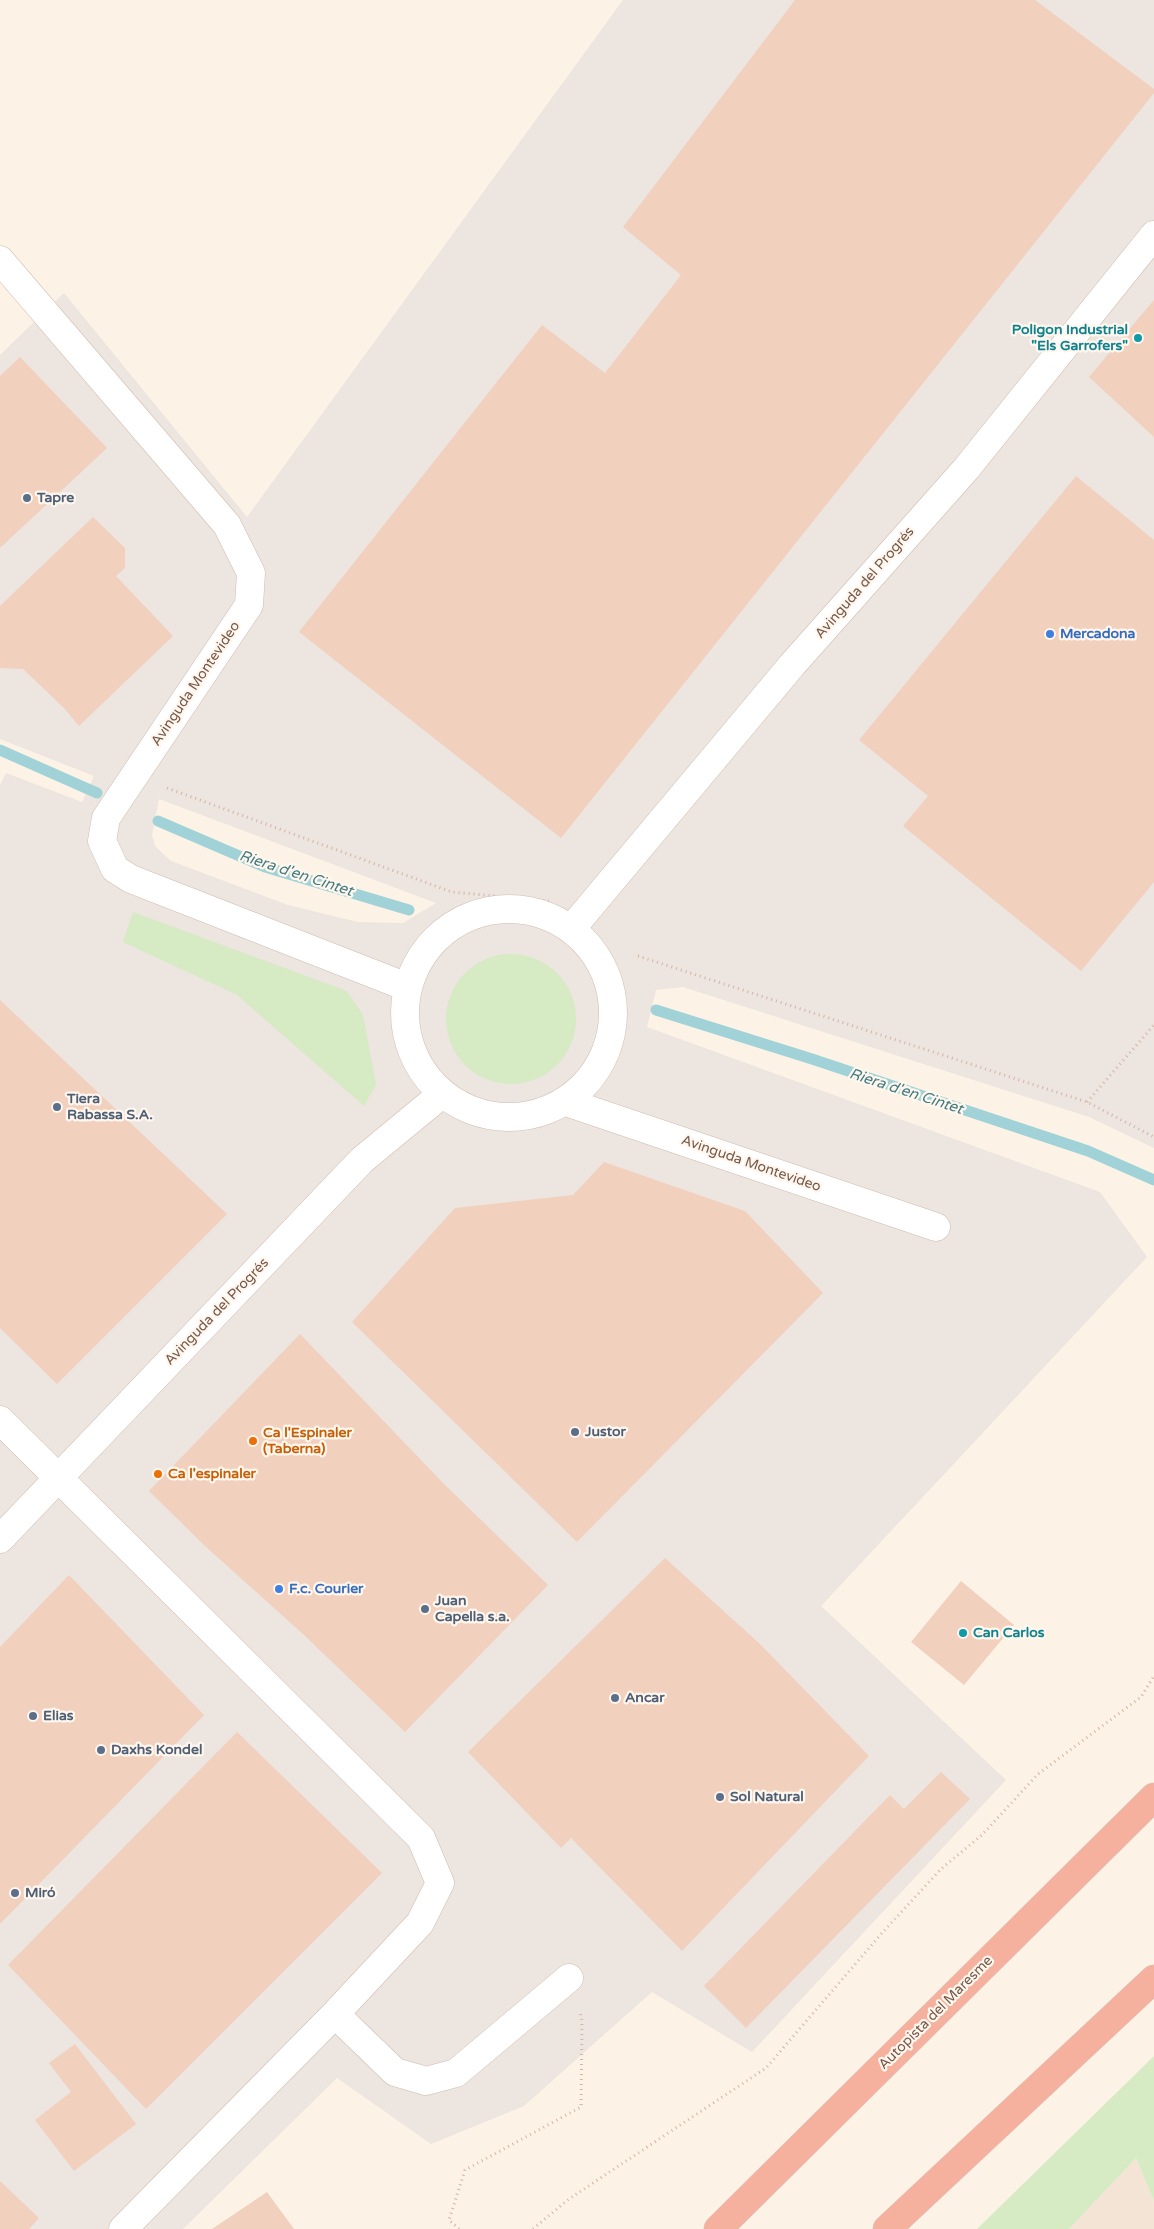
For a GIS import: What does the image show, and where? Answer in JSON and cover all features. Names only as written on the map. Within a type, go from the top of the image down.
[{"type":"highway","name":"Autopista del Maresme","points":[[718,2229],[1154,1797]]},
{"type":"highway","points":[[887,2229],[1154,1979]]},
{"type":"street","name":"Avinguda del Progrés","points":[[572,928],[792,665],[966,469],[1154,235]]},
{"type":"street","name":"Avinguda Montevideo","points":[[0,260],[227,525],[251,573],[249,605],[106,818],[102,841],[115,869],[131,879],[407,986]]},
{"type":"street","points":[[504,908],[539,912],[572,928],[603,965],[610,983],[614,1019],[602,1063],[566,1102],[529,1116],[491,1116],[442,1094],[421,1072],[406,1038],[407,986],[431,941],[468,916],[504,908]]},
{"type":"street","name":"Avinguda del Progrés","points":[[0,1539],[362,1160],[442,1094]]},
{"type":"street","name":"Avinguda Montevideo","points":[[566,1102],[936,1227]]},
{"type":"street","points":[[0,1420],[421,1838],[440,1883],[420,1923],[335,2014],[123,2229]]},
{"type":"street","points":[[335,2014],[395,2072],[426,2081],[456,2073],[569,1978]]},
{"type":"path","points":[[159,785],[452,892],[592,905]]},
{"type":"path","points":[[638,956],[1087,1102],[1154,1137]]},
{"type":"path","points":[[1087,1102],[1154,1025]]},
{"type":"path","points":[[533,2229],[569,2199],[766,2068],[882,1932],[942,1869],[982,1835],[1038,1774],[1141,1697],[1154,1676]]},
{"type":"path","points":[[459,2229],[449,2220],[464,2170],[581,2107],[582,2020],[569,1978]]},
{"type":"shaded area","points":[[623,0],[1154,0],[1154,1148],[1089,1117],[683,987],[656,990],[647,1027],[1100,1192],[1147,1257],[821,1606],[1006,1780],[752,2052],[652,1992],[524,2106],[431,2144],[337,2078],[183,2229],[0,2229],[0,785],[6,773],[82,802],[94,776],[0,739],[0,355],[64,293],[247,517]],"holes":[[[159,799],[436,903],[403,923],[358,922],[288,905],[171,861],[155,846],[152,835]]]},
{"type":"shaded area","points":[[1136,2158],[1154,2201],[1154,2229],[1069,2229]]},
{"type":"green space","points":[[133,912],[347,991],[363,1015],[376,1084],[364,1106],[237,995],[123,942]]},
{"type":"green space","points":[[511,954],[536,959],[557,973],[571,994],[576,1019],[571,1044],[557,1065],[536,1079],[511,1084],[486,1079],[465,1065],[451,1044],[446,1019],[451,994],[465,973],[486,959]]},
{"type":"green space","points":[[1154,2056],[1154,2201],[1136,2158],[1069,2229],[977,2229]]},
{"type":"building","points":[[795,0],[1035,0],[1154,89],[1154,93],[561,838],[299,632],[542,325],[605,373],[681,275],[623,227]]},
{"type":"building","name":"Poligon Industrial \"Els Garrofers\"","points":[[1154,300],[1154,437],[1089,377]]},
{"type":"building","name":"Tapre","points":[[20,357],[107,448],[0,548],[0,376]]},
{"type":"building","name":"Mercadona","points":[[1076,476],[1154,540],[1154,882],[1081,971],[903,826],[928,796],[859,740]]},
{"type":"building","points":[[93,517],[125,548],[125,568],[116,576],[173,636],[79,726],[64,708],[23,669],[0,668],[0,606]]},
{"type":"building","name":"Tiera Rabassa S.A.","points":[[0,1000],[227,1214],[57,1384],[0,1328]]},
{"type":"building","name":"Justor","points":[[604,1162],[745,1211],[823,1293],[577,1542],[352,1322],[455,1208],[573,1195]]},
{"type":"building","points":[[300,1334],[445,1485],[548,1585],[405,1732],[303,1634],[205,1546],[149,1491]]},
{"type":"building","points":[[665,1558],[760,1644],[869,1756],[682,1951],[571,1838],[561,1848],[468,1752]]},
{"type":"building","points":[[69,1575],[204,1715],[0,1924],[0,1647]]},
{"type":"building","name":"Can Carlos","points":[[961,1581],[1014,1625],[964,1685],[911,1642]]},
{"type":"building","points":[[237,1732],[382,1873],[146,2109],[8,1965]]},
{"type":"building","points":[[941,1772],[970,1799],[746,2028],[704,1986],[890,1795],[904,1809]]},
{"type":"building","points":[[75,2044],[136,2124],[74,2171],[35,2120],[71,2092],[49,2063]]},
{"type":"building","points":[[0,2181],[39,2218],[29,2229],[0,2229]]},
{"type":"building","points":[[267,2192],[294,2229],[212,2229]]},
{"type":"waterway","name":"Riera d'en Cintet","points":[[0,750],[97,793]]},
{"type":"waterway","name":"Riera d'en Cintet","points":[[158,821],[265,867],[409,910]]},
{"type":"waterway","name":"Riera d'en Cintet","points":[[656,1010],[812,1059],[1088,1151],[1154,1180]]},
{"type":"place","name":"Poligon Industrial \"Els Garrofers\"","points":[[1138,338]]},
{"type":"place","name":"Tapre","points":[[27,498]]},
{"type":"place","name":"Mercadona","points":[[1050,634]]},
{"type":"place","name":"Tiera Rabassa S.A.","points":[[57,1107]]},
{"type":"place","name":"Justor","points":[[575,1432]]},
{"type":"place","name":"Ca l'Espinaler (Taberna)","points":[[253,1441]]},
{"type":"place","name":"Ca l'espinaler","points":[[158,1474]]},
{"type":"place","name":"F.c. Courier","points":[[279,1589]]},
{"type":"place","name":"Juan Capella s.a.","points":[[425,1609]]},
{"type":"place","name":"Can Carlos","points":[[963,1633]]},
{"type":"place","name":"Ancar","points":[[615,1698]]},
{"type":"place","name":"Elias","points":[[33,1716]]},
{"type":"place","name":"Daxhs Kondel","points":[[101,1750]]},
{"type":"place","name":"Sol Natural","points":[[720,1797]]},
{"type":"place","name":"Miró","points":[[15,1893]]}]
